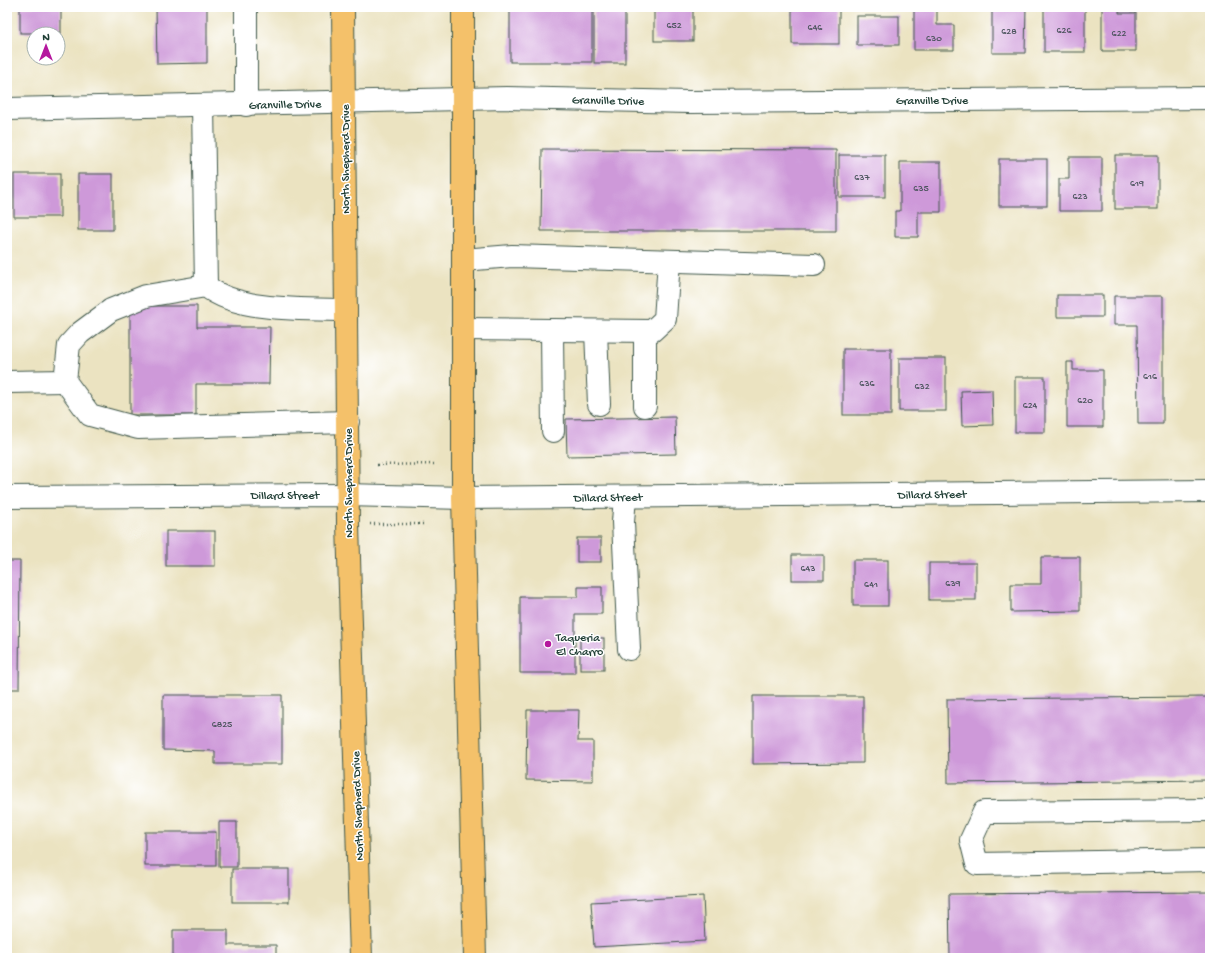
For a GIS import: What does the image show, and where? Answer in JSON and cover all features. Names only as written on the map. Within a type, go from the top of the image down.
[{"type":"main road","name":"North Shepherd Drive","points":[[343,7],[348,422],[347,495],[361,958]]},
{"type":"main road","points":[[463,7],[463,498],[475,958]]},
{"type":"street","points":[[246,7],[246,105]]},
{"type":"street","name":"Granville Drive","points":[[7,109],[345,103],[507,98],[696,102],[1210,98]]},
{"type":"street","points":[[202,106],[206,286],[216,295],[272,308],[346,310]]},
{"type":"street","points":[[463,260],[512,256],[814,265]]},
{"type":"street","points":[[463,329],[652,331],[665,319],[669,261]]},
{"type":"street","points":[[206,286],[146,296],[111,310],[80,333],[69,345],[65,381],[90,415],[138,428],[348,422]]},
{"type":"street","points":[[552,330],[553,431]]},
{"type":"street","points":[[596,330],[599,404]]},
{"type":"street","points":[[644,331],[645,406]]},
{"type":"street","points":[[7,382],[65,381]]},
{"type":"street","name":"Dillard Street","points":[[7,496],[347,495],[463,498],[1210,491]]},
{"type":"street","points":[[625,497],[623,522],[629,649]]},
{"type":"street","points":[[1210,810],[984,812],[971,840],[977,864],[1210,860]]},
{"type":"path","points":[[377,465],[437,464]]},
{"type":"path","points":[[367,524],[424,524]]},
{"type":"building","points":[[20,7],[61,7],[61,26],[26,26],[26,33],[20,33]]},
{"type":"building","points":[[156,7],[207,7],[207,63],[157,64]]},
{"type":"building","points":[[594,7],[625,7],[625,63],[594,63]]},
{"type":"building","points":[[654,7],[693,7],[693,41],[654,41]]},
{"type":"building","points":[[792,7],[839,7],[839,44],[792,44]]},
{"type":"building","points":[[914,7],[937,7],[937,25],[954,25],[954,50],[914,50]]},
{"type":"building","points":[[992,7],[1026,7],[1025,53],[992,53]]},
{"type":"building","points":[[1044,7],[1085,7],[1085,52],[1044,52]]},
{"type":"building","points":[[1102,7],[1119,7],[1119,13],[1136,13],[1136,51],[1102,51]]},
{"type":"building","points":[[510,8],[592,8],[592,62],[510,62]]},
{"type":"building","points":[[857,16],[899,16],[899,45],[857,45]]},
{"type":"building","points":[[542,149],[836,150],[836,231],[541,231]]},
{"type":"building","points":[[839,155],[885,155],[885,197],[839,197]]},
{"type":"building","points":[[1115,155],[1158,155],[1158,209],[1115,209]]},
{"type":"building","points":[[1069,157],[1102,157],[1102,211],[1059,211],[1059,179],[1069,179]]},
{"type":"building","points":[[999,159],[1047,159],[1047,206],[999,206]]},
{"type":"building","points":[[900,162],[941,162],[941,212],[918,212],[918,237],[895,237],[895,211],[900,211]]},
{"type":"building","points":[[14,174],[60,174],[60,217],[14,217]]},
{"type":"building","points":[[78,174],[113,174],[113,230],[78,230]]},
{"type":"building","points":[[1057,295],[1103,295],[1103,317],[1057,317]]},
{"type":"building","points":[[1114,296],[1163,296],[1163,424],[1138,424],[1137,325],[1114,325]]},
{"type":"building","points":[[130,306],[197,306],[197,327],[270,327],[269,384],[196,384],[196,415],[130,415]]},
{"type":"building","points":[[843,349],[891,349],[891,415],[843,415]]},
{"type":"building","points":[[899,358],[946,358],[946,411],[899,411]]},
{"type":"building","points":[[1067,362],[1073,362],[1073,370],[1103,370],[1103,427],[1067,427]]},
{"type":"building","points":[[1015,377],[1045,377],[1045,432],[1015,432]]},
{"type":"building","points":[[992,390],[993,425],[962,426],[961,391]]},
{"type":"building","points":[[675,417],[676,454],[567,456],[566,419]]},
{"type":"building","points":[[166,531],[215,531],[215,566],[166,566]]},
{"type":"building","points":[[577,538],[601,538],[601,562],[577,562]]},
{"type":"building","points":[[792,555],[824,555],[824,580],[792,580]]},
{"type":"building","points":[[1041,557],[1080,557],[1080,611],[1011,612],[1011,584],[1041,584]]},
{"type":"building","points":[[853,560],[888,560],[888,606],[853,606]]},
{"type":"building","points":[[7,561],[20,561],[19,689],[7,689]]},
{"type":"building","points":[[929,563],[976,563],[976,600],[929,600]]},
{"type":"building","name":"Taqueria El Charro","points":[[578,587],[602,587],[602,614],[575,614],[575,673],[520,673],[520,597],[578,597]]},
{"type":"building","points":[[580,638],[604,638],[604,670],[580,670]]},
{"type":"building","points":[[163,695],[282,695],[282,764],[215,764],[215,751],[163,750]]},
{"type":"building","points":[[753,696],[863,696],[863,763],[753,764]]},
{"type":"building","points":[[1210,697],[1210,780],[948,783],[947,699]]},
{"type":"building","points":[[527,710],[579,710],[578,741],[593,741],[593,781],[526,780]]},
{"type":"building","points":[[219,822],[237,822],[237,867],[219,867]]},
{"type":"building","points":[[145,832],[216,832],[216,866],[145,866]]},
{"type":"building","points":[[232,869],[289,869],[289,902],[232,902]]},
{"type":"building","points":[[1210,892],[1210,958],[950,958],[949,894]]},
{"type":"building","points":[[703,896],[705,941],[594,947],[591,902]]},
{"type":"building","points":[[173,930],[228,930],[228,945],[276,945],[276,958],[173,958]]},
{"type":"place","name":"Taqueria El Charro","points":[[548,644]]}]
